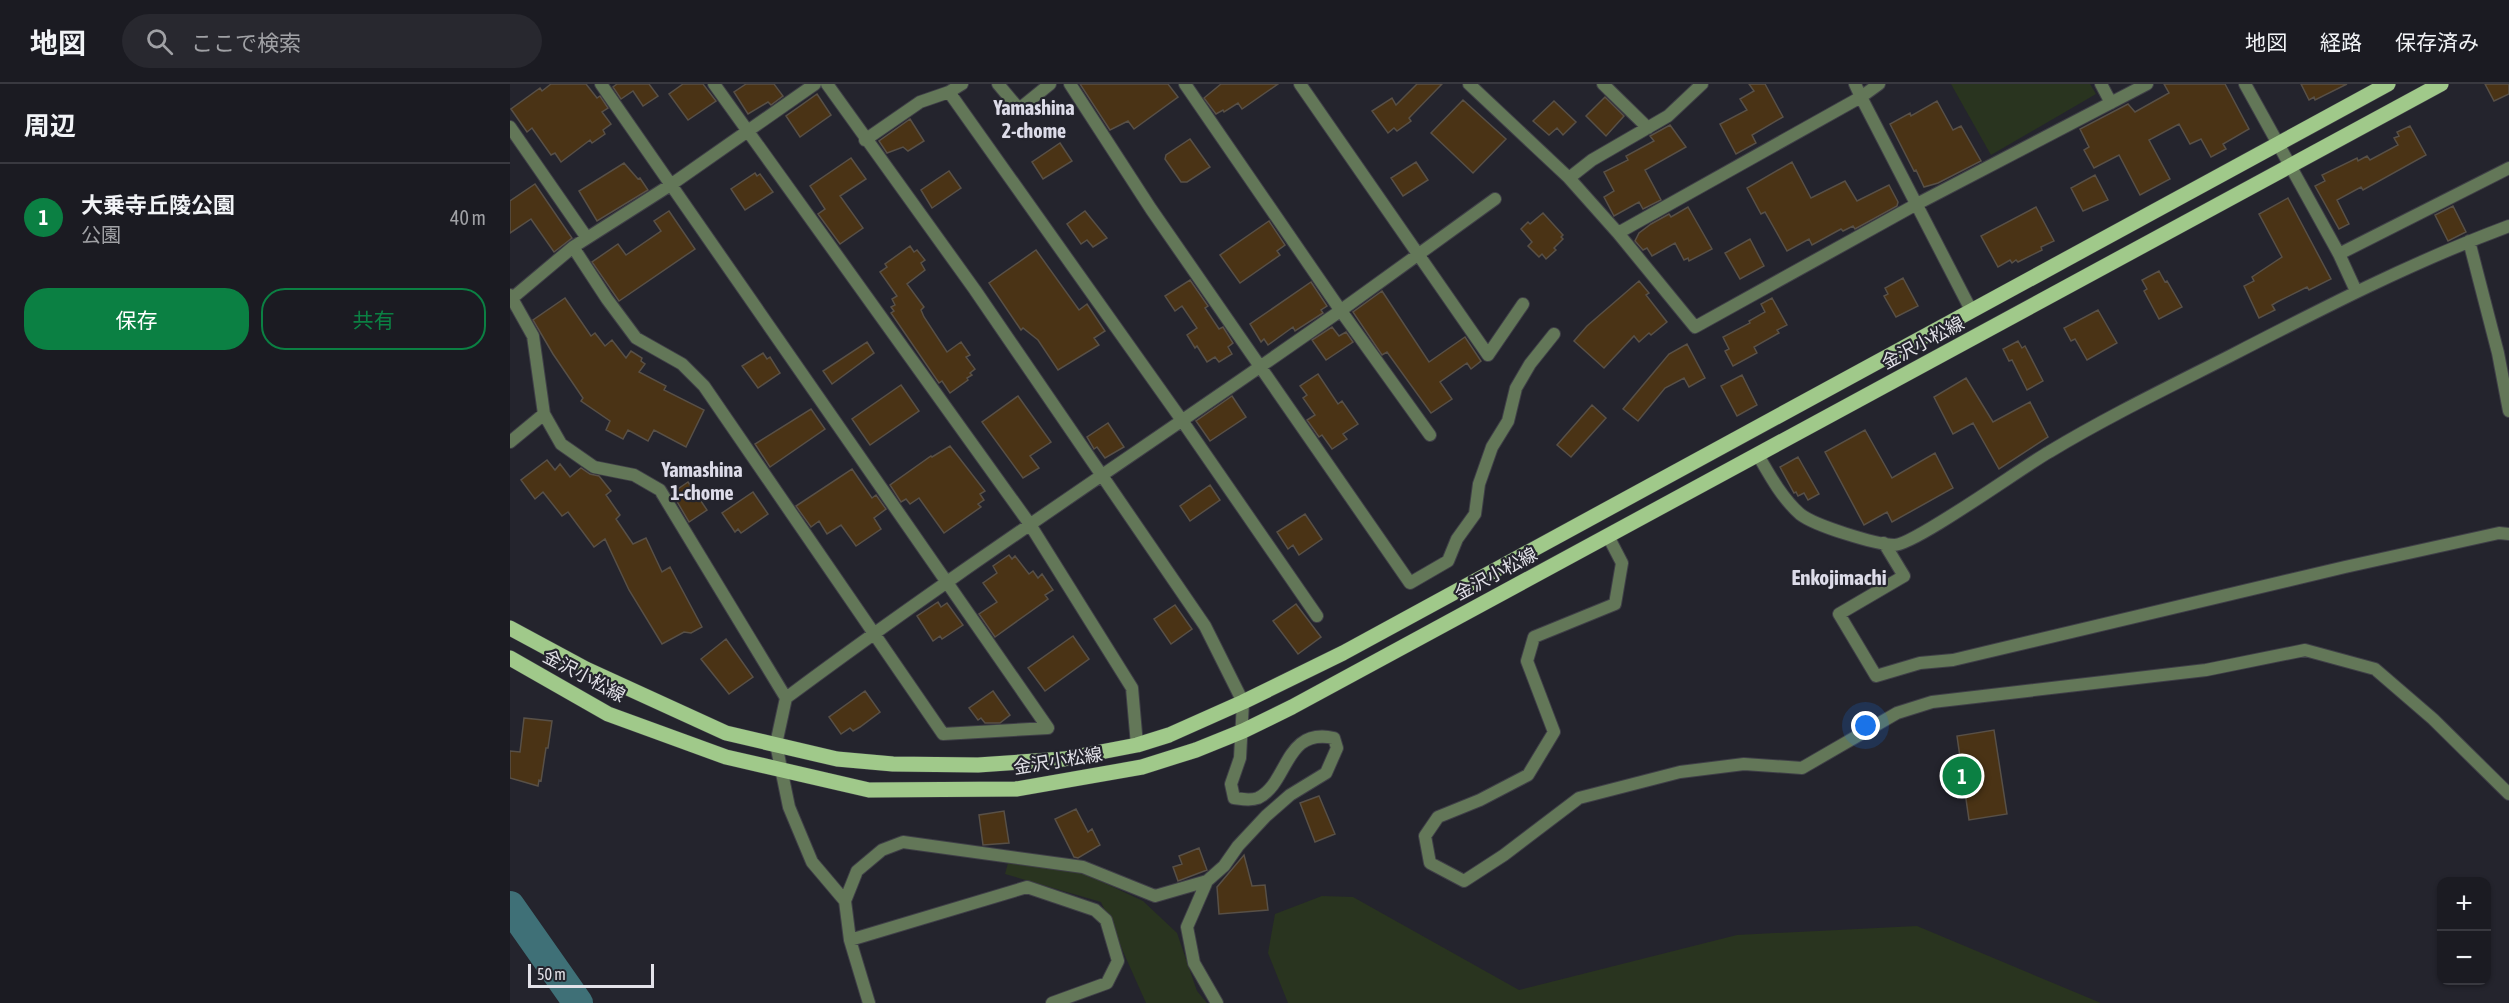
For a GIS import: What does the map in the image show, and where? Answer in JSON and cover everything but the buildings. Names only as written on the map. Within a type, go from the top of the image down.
[{"type":"main road","name":"金沢小松線","points":[[510,628],[586,669],[726,733],[837,759],[893,764],[978,765],[1064,759],[1137,745],[1169,735],[1243,702],[1343,653],[2388,84]]},
{"type":"main road","name":"金沢小松線","points":[[510,658],[608,714],[726,757],[780,771],[869,789],[1016,789],[1142,767],[1196,750],[1243,731],[1292,707],[2441,84]]},
{"type":"street","points":[[573,247],[636,338],[682,364],[704,386],[943,734],[1048,728],[601,84]]},
{"type":"street","points":[[714,84],[1029,523],[1132,688],[1137,745]]},
{"type":"street","points":[[786,698],[660,490],[634,475],[594,467],[561,444],[544,414],[533,336],[511,298],[573,247],[672,184],[815,84]]},
{"type":"street","points":[[827,84],[975,290],[1205,626],[1243,702],[1240,758],[1232,784],[1234,798],[1247,800],[1258,797],[1268,789],[1299,745],[1311,737],[1321,735],[1334,738],[1337,748],[1326,773],[1290,795],[1266,816],[1238,846],[1224,866],[1207,881],[1187,927],[1194,963],[1217,1003]]},
{"type":"street","points":[[866,140],[920,102],[949,92],[962,84]]},
{"type":"street","points":[[998,84],[1019,109],[1050,84]]},
{"type":"street","points":[[1070,84],[1151,208],[1410,583],[1448,561],[1457,539],[1475,514],[1479,484],[1492,447],[1508,421],[1516,388],[1530,364],[1554,334]]},
{"type":"street","points":[[1185,84],[1341,311],[1430,435]]},
{"type":"street","points":[[1300,84],[1488,355],[1523,304]]},
{"type":"street","points":[[1469,84],[1569,178],[1618,233],[1695,327],[1915,205],[2147,84]]},
{"type":"street","points":[[1603,84],[1648,128]]},
{"type":"street","points":[[1569,178],[1592,160],[1668,116],[1702,84]]},
{"type":"street","points":[[1855,84],[1915,205],[1971,310]]},
{"type":"street","points":[[1618,233],[1862,97],[1879,84]]},
{"type":"street","points":[[2100,84],[2111,103]]},
{"type":"street","points":[[2245,84],[2339,254],[2356,291]]},
{"type":"street","points":[[949,92],[1317,615]]},
{"type":"street","points":[[510,127],[587,238]]},
{"type":"street","points":[[2339,254],[2509,168]]},
{"type":"street","points":[[845,901],[812,861],[789,807],[776,744],[786,698],[1029,523],[1341,311],[1495,199]]},
{"type":"street","points":[[1758,455],[1775,484],[1801,515],[1851,537],[1897,546],[1937,524],[2049,452],[2356,291],[2469,241],[2509,226]]},
{"type":"street","points":[[2469,241],[2498,353],[2509,411]]},
{"type":"street","points":[[510,442],[544,414]]},
{"type":"street","points":[[1884,543],[1904,576],[1839,614],[1876,676],[1920,663],[1953,660],[2345,567],[2499,533],[2509,534]]},
{"type":"street","points":[[1608,536],[1622,563],[1615,604],[1534,637],[1527,661],[1554,732],[1527,775],[1480,800],[1438,817],[1425,836],[1430,863],[1464,881],[1504,855],[1579,798],[1680,772],[1744,764],[1802,768],[1897,713],[1932,702],[2206,670],[2305,650],[2375,669],[2433,719],[2509,794]]},
{"type":"street","points":[[869,1003],[850,940],[845,901],[857,871],[882,850],[903,842],[1083,867],[1155,896],[1207,881]]},
{"type":"street","points":[[850,940],[1027,886],[1095,910],[1106,920],[1118,961],[1107,983],[1052,1003]]},
{"type":"green space","points":[[1951,84],[2090,84],[2096,94],[1991,155]]},
{"type":"green space","points":[[1008,863],[1083,873],[1143,901],[1177,933],[1197,991],[1207,1003],[1146,1003],[1101,902],[1005,874]]},
{"type":"green space","points":[[1322,896],[1353,897],[1519,990],[1737,935],[1917,926],[2101,1003],[1288,1003],[1268,953],[1275,914]]},
{"type":"waterway","points":[[510,906],[578,1003]]},
{"type":"place","name":"大乗寺丘陵公園","points":[[1962,776]]},
{"type":"district","name":"Yamashina 2-chome","points":[[1034,120]]},
{"type":"district","name":"Yamashina 1-chome","points":[[702,482]]},
{"type":"district","name":"Enkojimachi","points":[[1839,578]]}]
